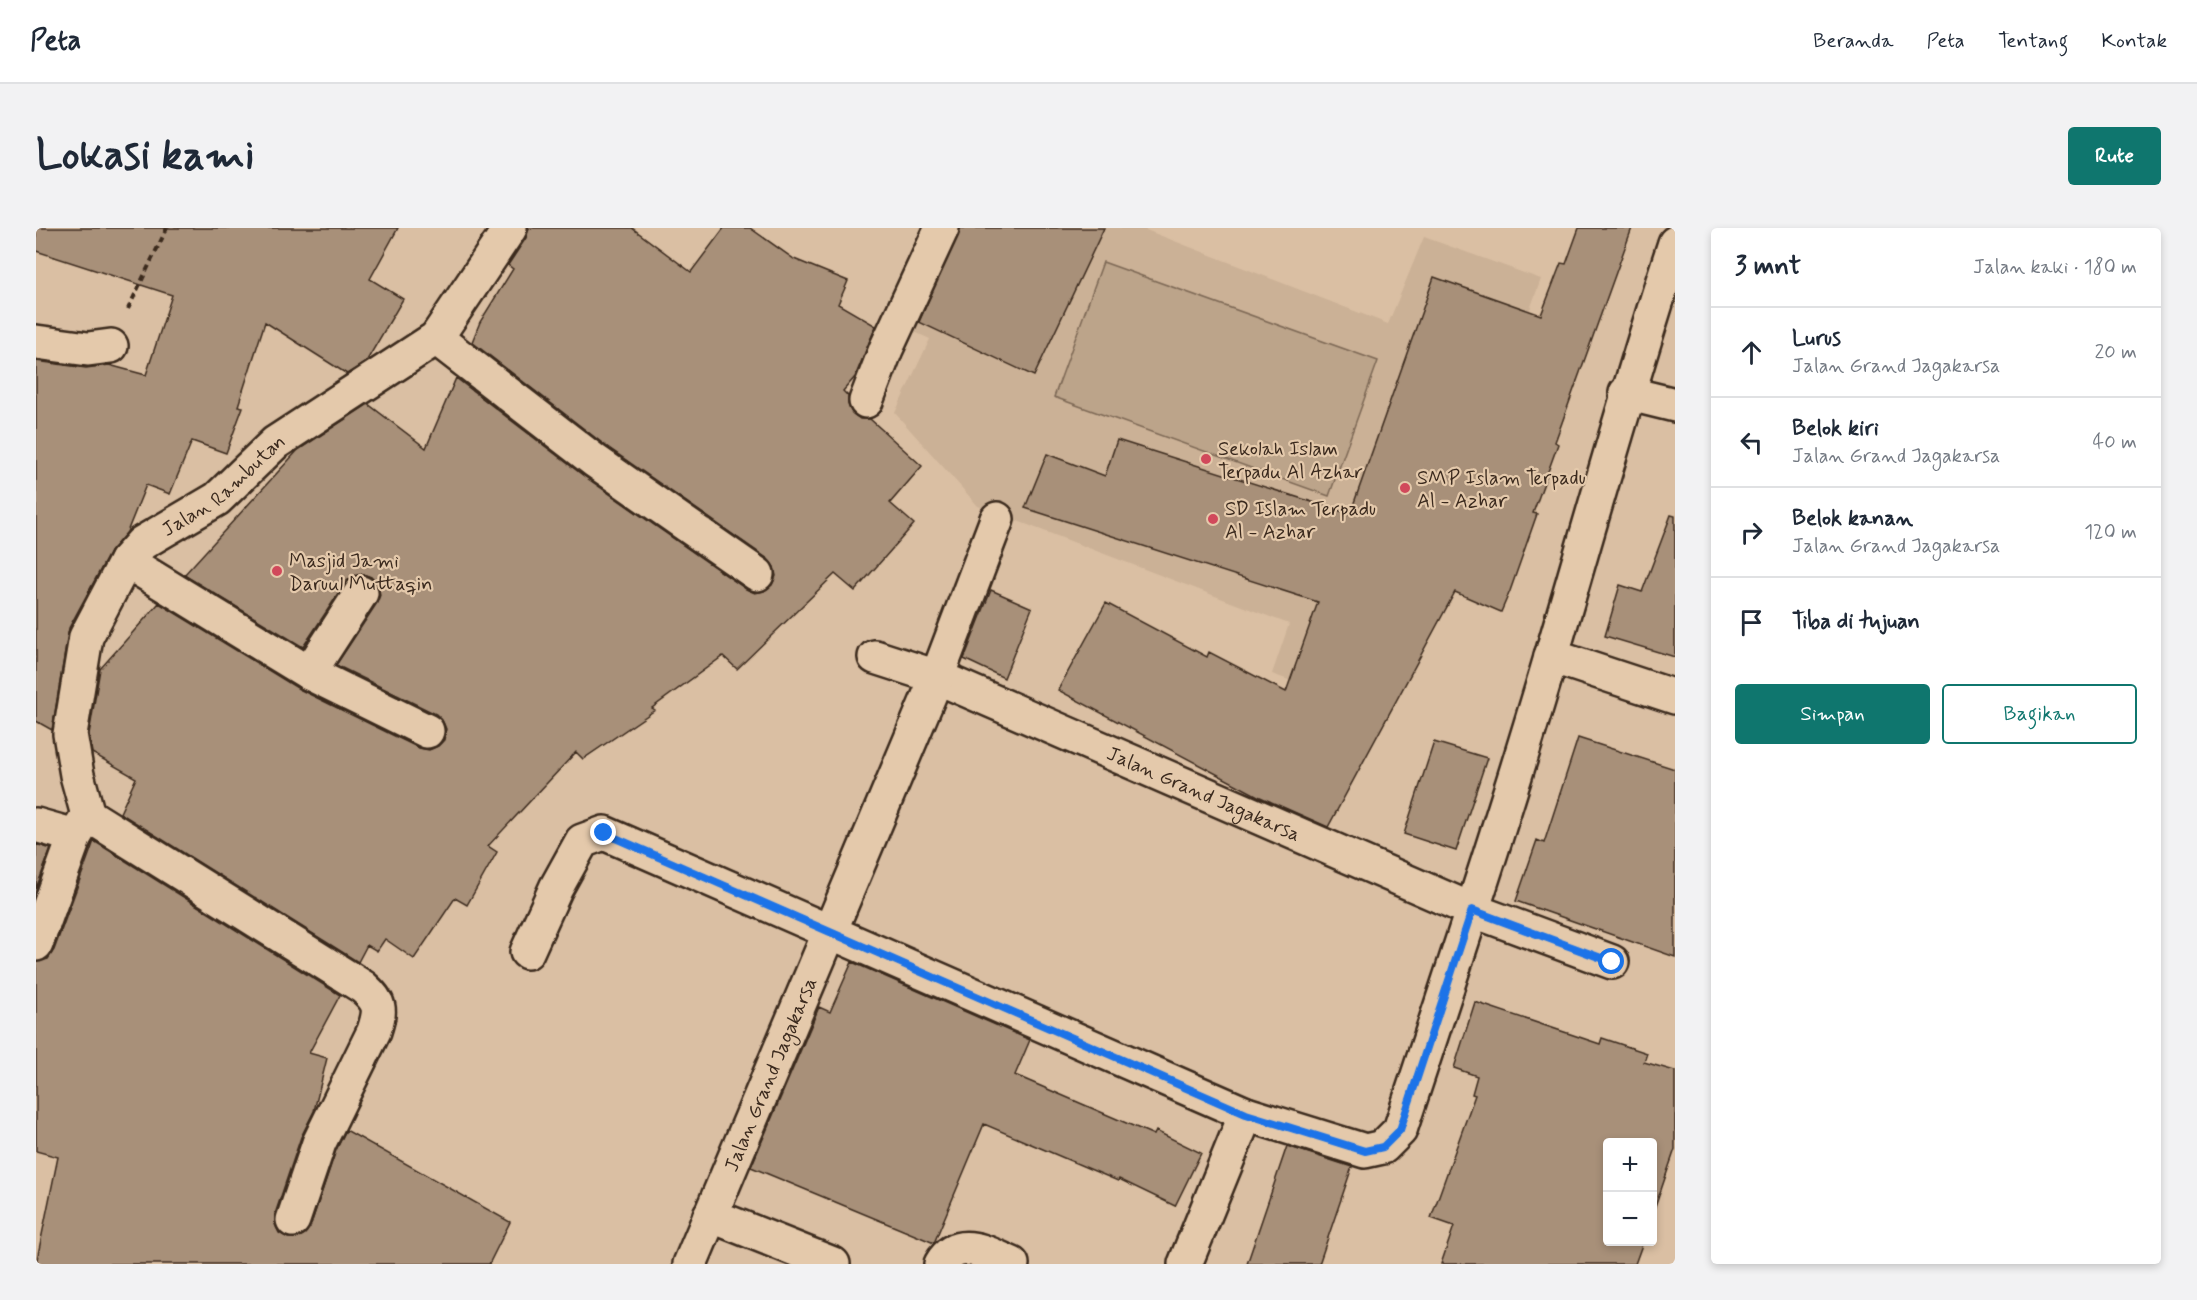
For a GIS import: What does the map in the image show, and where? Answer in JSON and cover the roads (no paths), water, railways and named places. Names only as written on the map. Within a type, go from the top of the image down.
[{"type":"street","name":"Jalan Rambutan","points":[[82,825],[70,734],[86,637],[126,561],[142,543],[217,499],[275,443],[436,338],[510,228]]},
{"type":"street","points":[[866,401],[886,349],[942,228]]},
{"type":"street","points":[[527,952],[556,888],[582,841],[604,833],[830,934],[1246,1114],[1365,1151],[1383,1147],[1400,1130],[1472,910],[1551,656],[1626,393],[1675,243]]},
{"type":"street","points":[[436,338],[595,461],[758,574]]},
{"type":"street","points":[[36,342],[88,349],[111,346]]},
{"type":"street","points":[[1626,393],[1675,405]]},
{"type":"street","name":"Jalan Grand Jagakarsa","points":[[690,1264],[937,677],[997,519]]},
{"type":"street","points":[[126,561],[309,673],[427,731]]},
{"type":"street","points":[[309,673],[361,593]]},
{"type":"street","points":[[1551,656],[1675,697]]},
{"type":"street","name":"Jalan Grand Jagakarsa","points":[[875,657],[937,677],[1472,910],[1612,962]]},
{"type":"street","points":[[36,825],[82,825],[363,987],[374,997],[380,1012],[374,1031],[319,1143],[293,1220]]},
{"type":"street","points":[[36,944],[82,825]]},
{"type":"street","points":[[1185,1264],[1246,1114]]},
{"type":"street","points":[[710,1215],[833,1264]]},
{"type":"street","points":[[941,1264],[959,1249],[975,1248],[1012,1264]]},
{"type":"place","name":"Sekolah Islam Terpadu Al Azhar","points":[[1206,459]]},
{"type":"place","name":"SMP Islam Terpadu Al - Azhar","points":[[1405,488]]},
{"type":"place","name":"SD Islam Terpadu Al - Azhar","points":[[1213,519]]},
{"type":"place","name":"Masjid Jami Daruul Muttaqin","points":[[277,571]]}]
